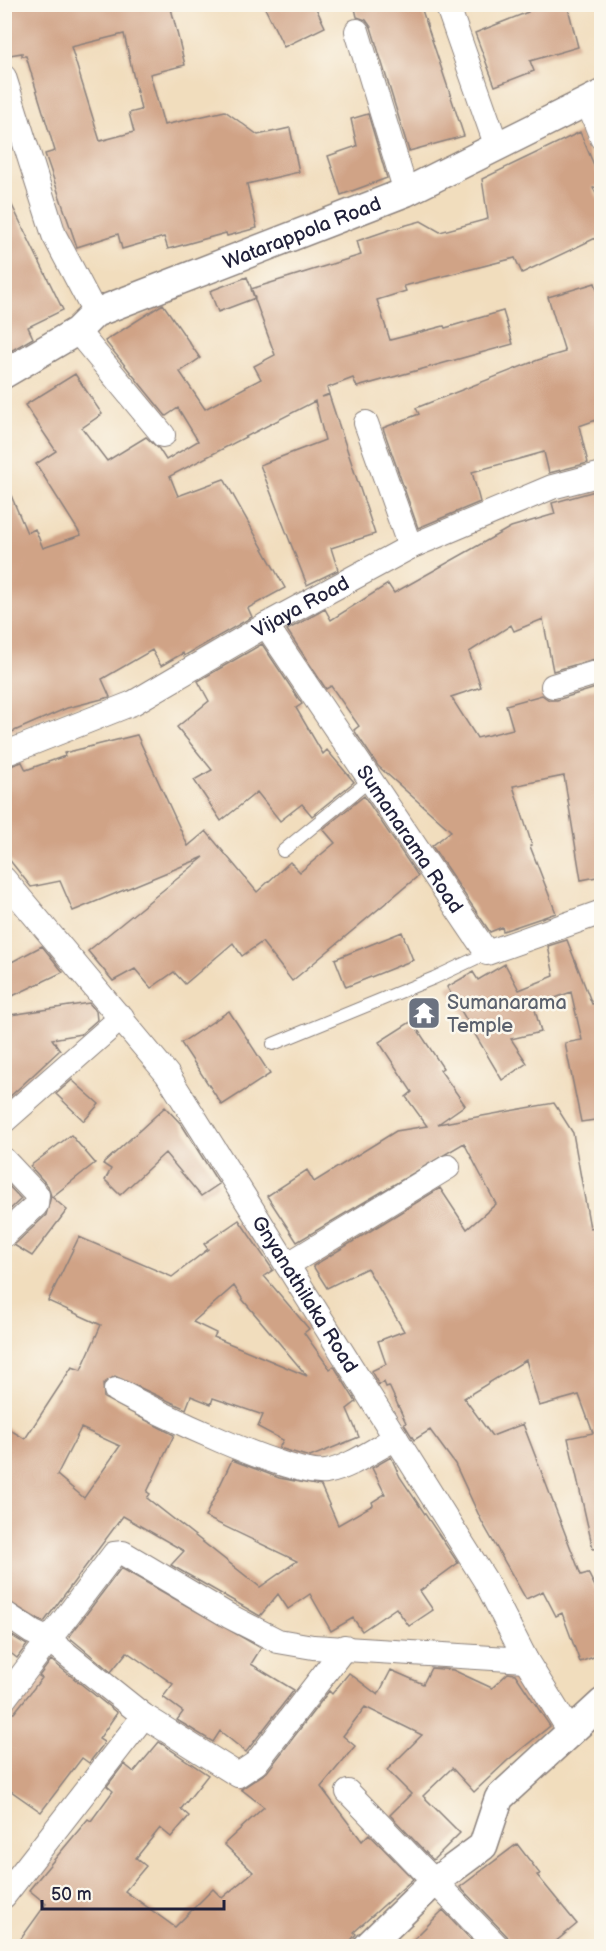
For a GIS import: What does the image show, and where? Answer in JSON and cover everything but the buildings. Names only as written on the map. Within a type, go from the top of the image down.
[{"type":"street","points":[[447,4],[497,147]]},
{"type":"street","points":[[357,31],[406,192]]},
{"type":"street","points":[[4,77],[12,127],[86,322],[163,435]]},
{"type":"street","points":[[595,98],[602,138]]},
{"type":"street","name":"Watarappola Road","points":[[4,374],[86,322],[406,192],[595,98]]},
{"type":"street","points":[[366,423],[411,547]]},
{"type":"street","name":"Vijaya Road","points":[[4,754],[133,703],[266,625],[411,547],[552,487],[602,474]]},
{"type":"street","name":"Sumanarama Road","points":[[266,625],[487,953]]},
{"type":"street","points":[[552,686],[602,671]]},
{"type":"street","name":"Gnyanathilaka Road","points":[[4,879],[122,1017],[167,1074],[485,1580],[526,1660],[572,1733]]},
{"type":"street","points":[[487,953],[602,912]]},
{"type":"street","points":[[4,1121],[122,1017]]},
{"type":"street","points":[[4,1160],[37,1195],[36,1205],[4,1235]]},
{"type":"street","points":[[287,1265],[448,1167]]},
{"type":"street","points":[[116,1390],[158,1414],[290,1466],[320,1472],[349,1462],[396,1438]]},
{"type":"street","points":[[4,1699],[114,1554],[123,1553],[229,1616],[278,1641],[313,1647],[345,1647],[526,1660]]},
{"type":"street","points":[[4,1613],[32,1632],[49,1640],[144,1716],[238,1775],[256,1763],[345,1647]]},
{"type":"street","points":[[368,1947],[433,1883],[483,1846],[499,1798],[602,1703]]},
{"type":"street","points":[[4,1896],[144,1716]]},
{"type":"street","points":[[348,1792],[497,1947]]},
{"type":"lane","points":[[283,851],[370,780]]},
{"type":"lane","points":[[273,1044],[434,978],[487,953]]},
{"type":"place","name":"Sumanarama Temple","points":[[424,1013]]}]
